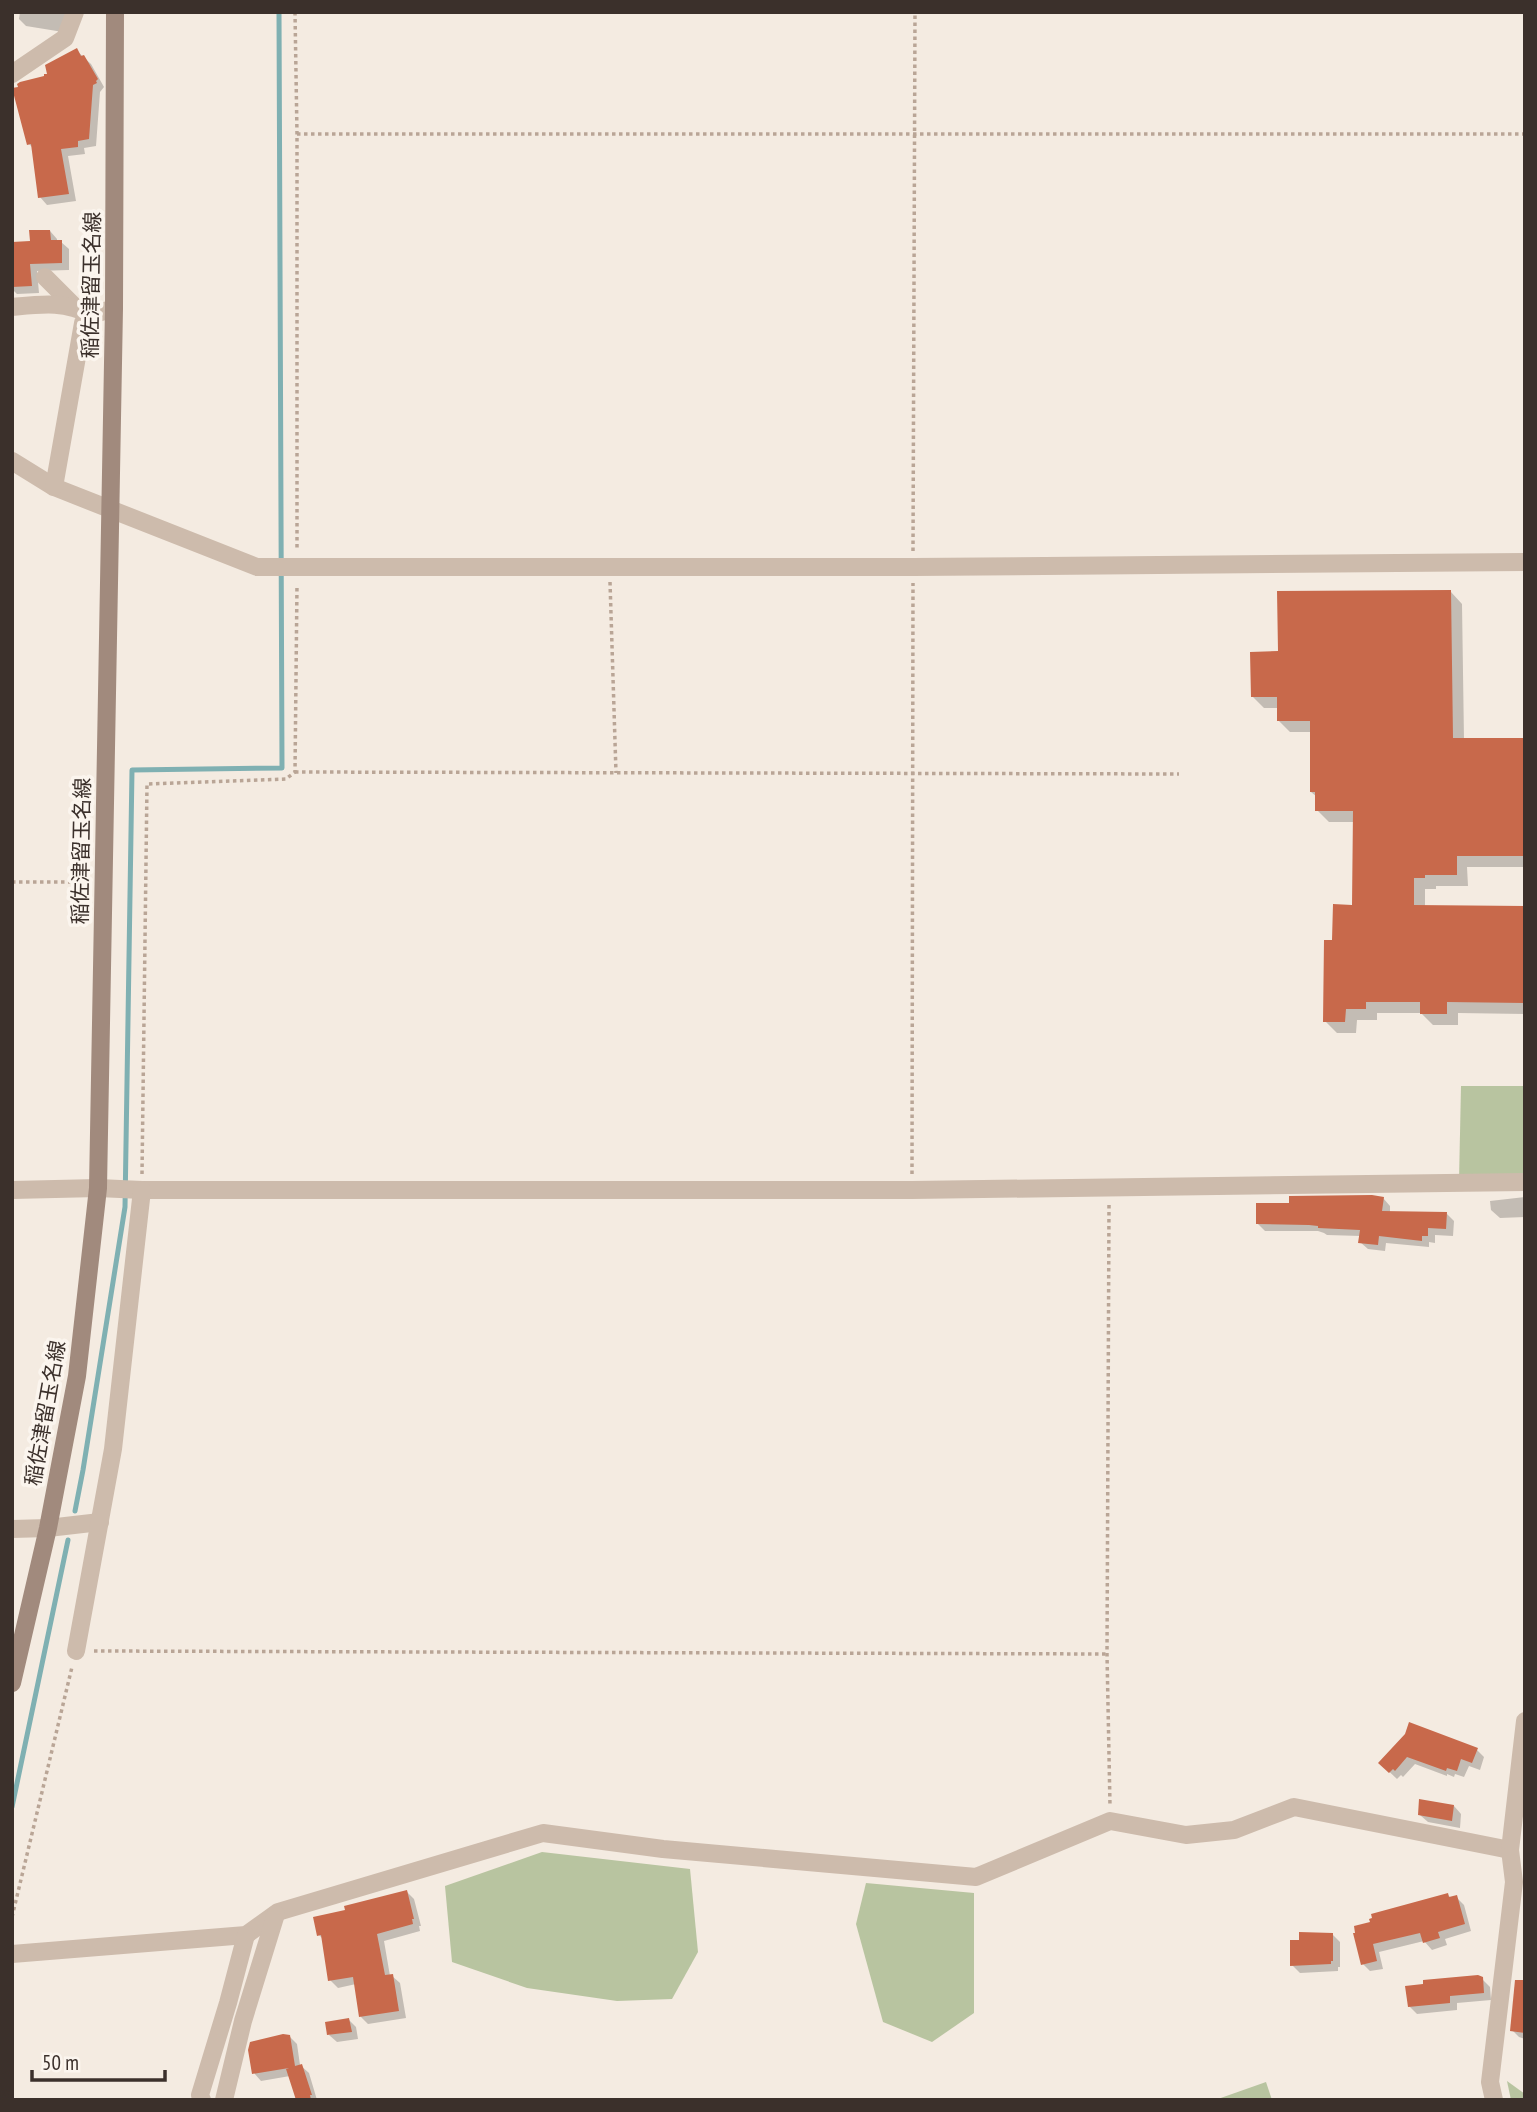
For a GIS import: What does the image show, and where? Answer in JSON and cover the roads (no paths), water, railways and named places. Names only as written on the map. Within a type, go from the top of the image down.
[{"type":"main road","name":"稲佐津留玉名線","points":[[12,1683],[48,1528],[77,1376],[100,1188],[114,308],[115,12]]},
{"type":"street","points":[[12,74],[65,38],[75,12]]},
{"type":"street","points":[[44,277],[74,306],[92,315]]},
{"type":"street","points":[[12,307],[50,304],[74,306]]},
{"type":"street","points":[[54,487],[83,323],[92,315],[114,308]]},
{"type":"street","points":[[12,461],[54,487],[257,567],[913,567],[1525,562]]},
{"type":"street","points":[[12,1189],[912,1190],[1525,1182]]},
{"type":"street","points":[[76,1651],[113,1449],[142,1190]]},
{"type":"street","points":[[12,1529],[100,1522]]},
{"type":"street","points":[[1494,2100],[1490,2081],[1520,1887],[1510,1850],[1525,1721]]},
{"type":"street","points":[[12,1954],[246,1935],[276,1914],[543,1833],[663,1850],[976,1877],[1110,1821],[1186,1835],[1234,1830],[1294,1807],[1510,1850]]},
{"type":"street","points":[[224,2100],[243,2021],[276,1914]]},
{"type":"street","points":[[202,2100],[200,2095],[246,1935]]},
{"type":"waterway","points":[[75,1511],[125,1207],[132,770],[282,768],[279,12]]},
{"type":"waterway","points":[[12,1807],[68,1540]]}]
